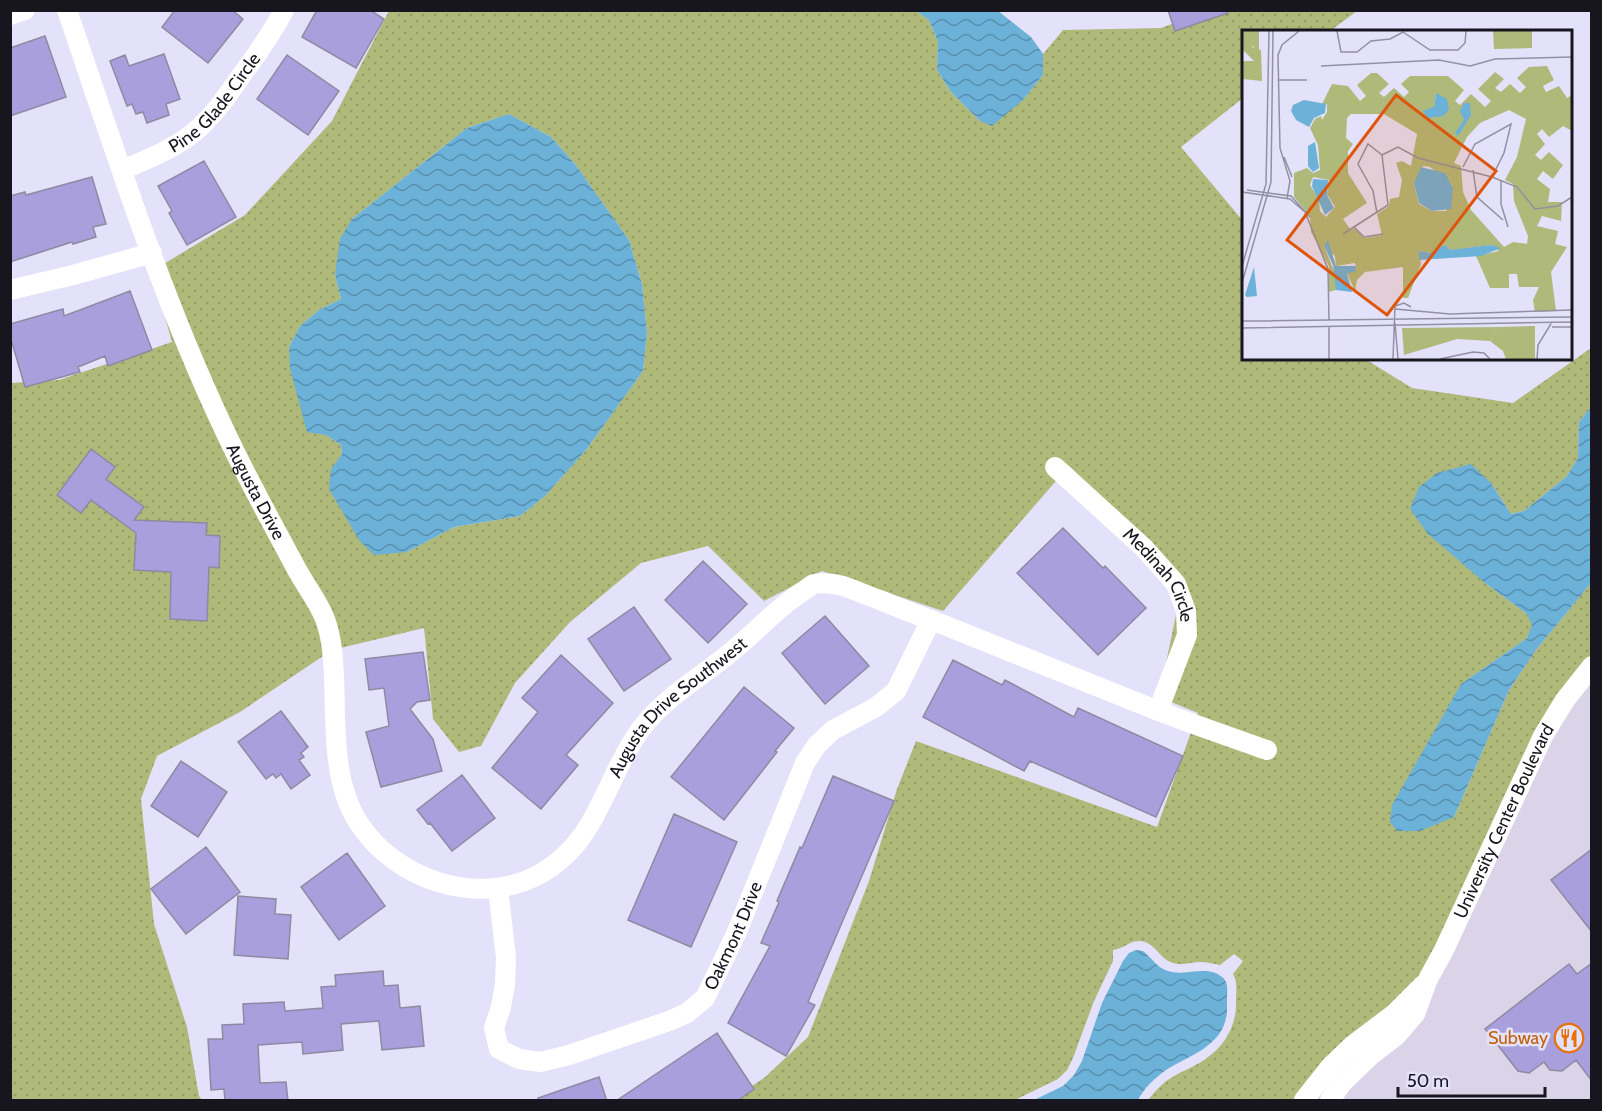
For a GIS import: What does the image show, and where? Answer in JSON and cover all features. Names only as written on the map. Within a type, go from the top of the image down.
[{"type":"street","points":[[10,15],[25,10]]},
{"type":"street","name":"Augusta Drive","points":[[67,10],[122,170],[192,357],[224,430],[327,624],[333,648],[339,766],[345,794],[357,820],[375,844],[396,862],[420,875],[445,885],[470,889],[498,888]]},
{"type":"street","name":"Pine Glade Circle","points":[[122,170],[174,146],[192,134],[209,118],[266,42],[284,10]]},
{"type":"street","points":[[10,290],[152,253]]},
{"type":"street","name":"Medinah Circle","points":[[1055,467],[1144,548],[1176,584],[1186,611],[1187,635],[1158,711]]},
{"type":"street","name":"Augusta Drive Southwest","points":[[498,888],[524,881],[543,872],[579,842],[592,822],[639,731],[656,712],[674,695],[732,651],[795,596],[816,583],[840,585],[931,620]]},
{"type":"street","points":[[931,620],[1158,711],[1267,750]]},
{"type":"street","name":"Oakmont Drive","points":[[498,888],[506,958],[505,984],[494,1028],[499,1049],[519,1059],[540,1062],[569,1055],[687,1013],[705,998],[736,934],[805,763],[817,745],[833,730],[876,707],[896,691],[931,620]]},
{"type":"street","name":"University Center Boulevard","points":[[1330,1101],[1342,1083],[1371,1055],[1396,1036],[1415,1014],[1427,981],[1444,950],[1543,736],[1565,700],[1592,666]]},
{"type":"street","name":"University Center Boulevard","points":[[1304,1101],[1331,1066],[1353,1045],[1394,1014],[1427,981]]},
{"type":"shaded area","points":[[1591,662],[1591,1100],[1305,1100]]},
{"type":"green space","points":[[389,11],[916,11],[929,20],[938,42],[937,70],[951,92],[980,121],[1023,100],[1043,75],[1043,54],[1063,30],[1161,28],[1207,11],[1357,11],[1331,30],[1242,30],[1242,99],[1181,147],[1242,220],[1242,360],[1367,360],[1412,388],[1513,403],[1591,348],[1591,407],[1579,422],[1578,458],[1567,476],[1524,511],[1511,514],[1491,483],[1485,583],[1527,614],[1533,625],[1527,638],[1461,684],[1454,817],[1509,690],[1536,650],[1591,583],[1591,662],[1420,988],[1305,1100],[1148,1100],[1164,1083],[1204,1060],[1225,1040],[1235,1018],[1236,984],[1233,974],[1243,961],[1234,954],[1220,965],[1201,962],[1176,964],[1168,961],[1149,944],[1139,941],[1113,950],[1113,961],[1094,1001],[1067,1070],[1058,1079],[1015,1100],[731,1100],[764,1078],[808,1037],[869,881],[897,789],[916,741],[1157,827],[1198,713],[1159,697],[1183,581],[1069,466],[943,611],[822,571],[764,601],[708,546],[641,563],[570,622],[515,683],[481,746],[459,752],[433,719],[424,628],[332,650],[240,712],[157,756],[141,799],[154,924],[187,1027],[199,1096],[202,1100],[11,1100],[11,383],[59,380],[172,342],[152,271],[245,215],[332,121]],"holes":[[[509,114],[551,137],[575,164],[629,240],[642,284],[647,333],[643,371],[586,450],[545,496],[520,516],[454,527],[407,552],[332,469],[342,454],[341,445],[326,435],[289,347],[300,326],[319,310],[341,299],[335,275],[352,219],[467,128]]]},
{"type":"water","points":[[916,11],[998,11],[1031,37],[1043,54],[1043,75],[1023,100],[992,126],[980,121],[951,92],[937,70],[938,42],[929,20]]},
{"type":"water","points":[[509,114],[551,137],[575,164],[629,240],[642,284],[647,333],[643,371],[586,450],[545,496],[520,516],[454,527],[407,552],[374,555],[359,540],[329,489],[331,469],[342,454],[341,445],[326,435],[307,432],[290,369],[289,347],[300,326],[319,310],[341,299],[335,275],[340,239],[352,219],[467,128]]},
{"type":"water","points":[[1591,407],[1591,583],[1536,650],[1509,690],[1454,817],[1420,831],[1397,831],[1390,822],[1392,805],[1461,684],[1527,638],[1532,625],[1527,614],[1485,583],[1428,534],[1410,509],[1419,487],[1437,473],[1471,464],[1491,483],[1511,514],[1524,511],[1567,476],[1578,458],[1579,422]]},
{"type":"water","points":[[1136,950],[1143,951],[1164,970],[1182,973],[1210,971],[1224,979],[1227,987],[1227,1012],[1225,1024],[1220,1033],[1204,1048],[1158,1076],[1138,1100],[1034,1100],[1063,1086],[1074,1075],[1082,1061],[1102,1003],[1123,961],[1129,953]]},
{"type":"building","points":[[175,10],[232,10],[243,19],[208,63],[162,27]]},
{"type":"building","points":[[317,10],[370,10],[384,19],[356,68],[302,37]]},
{"type":"building","points":[[1168,10],[1227,10],[1228,13],[1175,31]]},
{"type":"building","points":[[45,36],[66,97],[10,116],[10,48]]},
{"type":"building","points":[[164,54],[180,99],[166,104],[169,115],[147,123],[143,112],[136,114],[132,104],[127,106],[110,61],[125,55],[129,66]]},
{"type":"building","points":[[287,55],[339,91],[308,135],[257,99]]},
{"type":"building","points":[[204,161],[236,217],[187,245],[169,213],[172,211],[158,186]]},
{"type":"building","points":[[92,177],[106,224],[93,227],[96,237],[73,244],[72,242],[10,262],[10,196],[25,192],[26,195]]},
{"type":"building","points":[[130,291],[152,350],[108,366],[105,356],[78,367],[80,372],[25,387],[10,336],[10,324],[63,309],[64,316]]},
{"type":"building","points":[[91,449],[115,467],[106,479],[144,507],[134,520],[207,523],[206,535],[220,536],[219,568],[209,567],[207,621],[170,619],[171,572],[134,570],[136,533],[91,500],[81,513],[57,495]]},
{"type":"building","points":[[1063,528],[1146,608],[1098,655],[1017,573]]},
{"type":"building","points":[[703,561],[747,604],[708,643],[665,600]]},
{"type":"building","points":[[634,607],[671,659],[624,691],[588,639]]},
{"type":"building","points":[[825,616],[869,666],[825,704],[782,653]]},
{"type":"building","points":[[423,652],[430,700],[417,702],[410,709],[433,739],[442,771],[381,787],[366,732],[389,726],[384,688],[369,690],[365,659]]},
{"type":"building","points":[[561,655],[613,703],[566,755],[578,765],[541,809],[492,768],[538,712],[522,698]]},
{"type":"building","points":[[953,660],[1002,685],[1005,680],[1074,717],[1078,708],[1183,756],[1156,817],[1030,761],[1024,771],[923,717]]},
{"type":"building","points":[[744,687],[794,728],[724,820],[671,777]]},
{"type":"building","points":[[281,711],[308,747],[301,753],[304,757],[299,760],[310,775],[291,789],[281,774],[276,778],[273,774],[266,779],[238,742]]},
{"type":"building","points":[[181,761],[227,792],[198,837],[151,806]]},
{"type":"building","points":[[462,775],[495,818],[452,851],[417,810]]},
{"type":"building","points":[[833,776],[894,801],[808,1002],[815,1005],[786,1056],[728,1023],[770,946],[761,943],[800,847],[802,848]]},
{"type":"building","points":[[674,814],[737,842],[691,947],[628,920]]},
{"type":"building","points":[[206,847],[240,892],[186,934],[151,889]]},
{"type":"building","points":[[1592,849],[1592,932],[1551,880]]},
{"type":"building","points":[[347,853],[385,906],[339,940],[301,887]]},
{"type":"building","points":[[238,896],[276,899],[275,914],[291,915],[288,959],[234,955]]},
{"type":"building","points":[[1592,963],[1592,1081],[1576,1060],[1562,1071],[1550,1070],[1544,1062],[1529,1073],[1518,1071],[1485,1029],[1569,964],[1577,974]]},
{"type":"building","points":[[383,971],[384,986],[398,985],[400,1008],[420,1006],[424,1046],[382,1050],[379,1021],[341,1024],[343,1050],[303,1054],[302,1042],[258,1045],[260,1083],[286,1082],[288,1101],[225,1101],[224,1089],[211,1090],[208,1039],[223,1039],[222,1025],[244,1024],[243,1004],[284,1002],[285,1011],[323,1008],[321,987],[336,986],[335,975]]},
{"type":"building","points":[[717,1033],[754,1089],[737,1101],[616,1101]]},
{"type":"building","points":[[599,1077],[607,1101],[538,1101],[538,1098]]},
{"type":"place","name":"Subway","points":[[1569,1038]]}]
